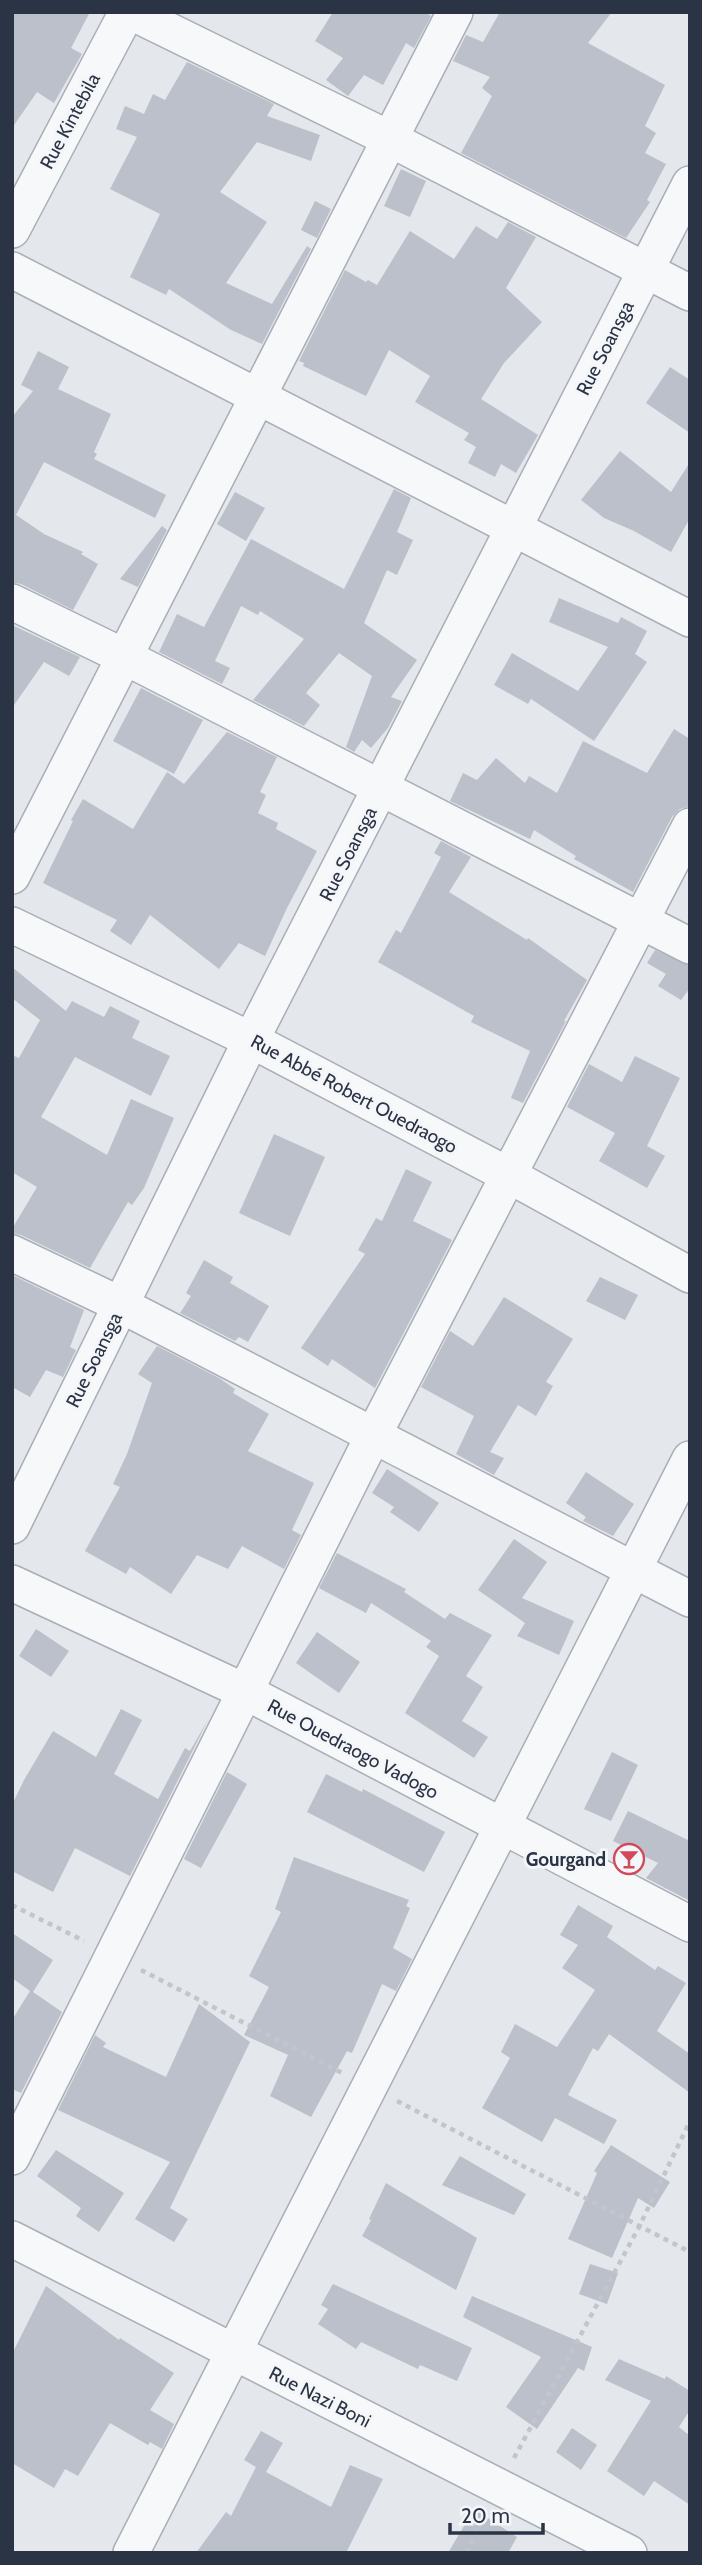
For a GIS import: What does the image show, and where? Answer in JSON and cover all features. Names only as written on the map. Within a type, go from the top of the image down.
[{"type":"street","points":[[129,12],[390,139],[690,293]]},
{"type":"street","name":"Rue Kintebila","points":[[12,230],[129,12]]},
{"type":"street","points":[[12,876],[454,12]]},
{"type":"street","name":"Rue Soansga","points":[[12,1526],[251,1040],[690,184]]},
{"type":"street","points":[[12,270],[690,619]]},
{"type":"street","points":[[12,602],[690,946]]},
{"type":"street","points":[[12,2157],[374,1434],[690,826]]},
{"type":"street","name":"Rue Abbé Robert Ouedraogo","points":[[12,925],[251,1040],[510,1176],[690,1275]]},
{"type":"street","points":[[12,1253],[121,1305],[374,1434],[690,1599]]},
{"type":"street","points":[[131,2553],[690,1458]]},
{"type":"street","name":"Rue Ouedraogo Vadogo","points":[[12,1583],[244,1691],[690,1924]]},
{"type":"street","name":"Rue Nazi Boni","points":[[12,2239],[629,2553]]},
{"type":"path","points":[[466,2553],[499,2486],[639,2227],[690,2121]]},
{"type":"building","points":[[12,12],[90,12],[71,48],[82,54],[54,103],[37,92],[12,128]]},
{"type":"building","points":[[333,12],[425,12],[431,16],[414,48],[406,43],[383,85],[364,75],[348,96],[326,80],[343,58],[315,41]]},
{"type":"building","points":[[500,12],[612,12],[588,43],[665,85],[645,126],[656,133],[645,153],[666,164],[647,200],[650,202],[626,238],[461,153],[492,96],[482,88],[490,77],[453,61],[466,35],[483,42]]},
{"type":"building","points":[[187,62],[274,104],[267,116],[320,135],[311,161],[257,142],[220,192],[267,222],[226,283],[272,304],[307,246],[311,249],[262,344],[231,330],[169,289],[166,295],[130,277],[160,214],[110,189],[137,137],[116,129],[125,106],[144,114],[153,94],[165,100]]},
{"type":"building","points":[[401,169],[426,181],[410,217],[384,206]]},
{"type":"building","points":[[315,201],[331,209],[317,238],[301,230]]},
{"type":"building","points":[[508,222],[536,237],[506,288],[542,322],[504,363],[481,399],[538,435],[516,473],[501,464],[495,477],[468,463],[476,447],[464,440],[469,433],[415,402],[430,376],[389,350],[366,396],[303,366],[304,363],[299,361],[345,270],[377,285],[410,231],[454,259],[476,226],[497,239]]},
{"type":"building","points":[[38,351],[69,367],[58,389],[111,414],[94,452],[97,454],[94,459],[166,495],[155,518],[44,462],[16,515],[44,534],[83,552],[81,554],[98,564],[73,610],[12,582],[12,417],[33,391],[21,385]]},
{"type":"building","points":[[670,367],[690,380],[690,433],[646,403]]},
{"type":"building","points":[[620,451],[671,492],[690,462],[690,518],[671,552],[604,518],[581,500]]},
{"type":"building","points":[[394,489],[411,498],[397,532],[413,540],[397,575],[387,570],[364,623],[417,660],[391,697],[402,701],[388,728],[371,748],[362,740],[354,752],[346,747],[372,676],[339,653],[306,693],[320,705],[304,726],[253,700],[304,639],[260,611],[258,615],[241,606],[215,661],[230,668],[222,684],[159,652],[177,614],[204,627],[251,539],[344,589]]},
{"type":"building","points":[[235,492],[265,508],[246,541],[217,524]]},
{"type":"building","points":[[162,526],[167,530],[138,587],[120,579]]},
{"type":"building","points":[[559,598],[618,623],[621,617],[647,631],[635,654],[647,662],[594,741],[531,699],[528,704],[494,685],[512,653],[578,691],[608,647],[549,622]]},
{"type":"building","points":[[12,625],[80,657],[69,676],[44,662],[12,708]]},
{"type":"building","points":[[141,688],[203,720],[174,774],[113,741]]},
{"type":"building","points":[[674,729],[690,739],[690,806],[680,809],[672,817],[633,892],[574,859],[576,856],[534,830],[530,839],[450,801],[463,773],[477,780],[496,758],[525,783],[529,776],[557,793],[583,741],[647,773]]},
{"type":"building","points":[[227,732],[277,757],[260,792],[266,795],[258,813],[278,823],[276,829],[317,851],[265,956],[239,943],[219,969],[150,915],[131,945],[110,931],[117,920],[43,883],[83,799],[133,829],[167,772],[184,784]]},
{"type":"building","points":[[441,841],[471,857],[449,892],[527,940],[528,938],[587,980],[523,1103],[511,1098],[530,1051],[471,1022],[474,1016],[378,962],[396,930],[401,933],[441,857],[434,853]]},
{"type":"building","points":[[655,950],[690,966],[690,988],[681,1000],[658,986],[666,974],[647,963]]},
{"type":"building","points":[[12,967],[66,1011],[72,1001],[104,1017],[110,1006],[140,1021],[132,1038],[170,1056],[151,1096],[75,1057],[41,1117],[107,1155],[131,1099],[174,1118],[144,1188],[132,1205],[128,1202],[90,1268],[12,1233],[37,1187],[12,1172],[12,1055],[19,1058],[40,1020],[12,998]]},
{"type":"building","points":[[635,1056],[680,1078],[647,1146],[665,1156],[647,1188],[599,1161],[615,1133],[567,1107],[589,1064],[622,1082]]},
{"type":"building","points":[[274,1134],[325,1157],[290,1236],[239,1213]]},
{"type":"building","points":[[406,1169],[432,1182],[413,1221],[452,1240],[375,1388],[332,1359],[328,1366],[301,1348],[365,1254],[358,1250],[376,1218],[382,1221]]},
{"type":"building","points":[[204,1260],[233,1277],[230,1283],[269,1306],[248,1342],[239,1337],[235,1341],[180,1313],[191,1296],[186,1293]]},
{"type":"building","points":[[12,1275],[84,1310],[70,1347],[76,1350],[63,1377],[46,1370],[30,1397],[12,1387]]},
{"type":"building","points":[[600,1277],[638,1295],[625,1320],[586,1301]]},
{"type":"building","points":[[504,1297],[573,1339],[546,1382],[553,1386],[536,1416],[518,1405],[490,1452],[504,1458],[494,1475],[456,1454],[474,1416],[421,1387],[450,1331],[473,1346]]},
{"type":"building","points":[[157,1346],[219,1378],[235,1389],[233,1393],[269,1414],[248,1451],[314,1483],[292,1530],[301,1535],[284,1569],[242,1546],[228,1569],[197,1555],[171,1594],[130,1567],[126,1574],[85,1551],[120,1487],[113,1484],[127,1454],[152,1383],[138,1374]]},
{"type":"building","points":[[387,1469],[439,1503],[419,1532],[390,1512],[394,1507],[372,1493]]},
{"type":"building","points":[[586,1472],[634,1504],[613,1536],[583,1521],[586,1517],[566,1503]]},
{"type":"building","points":[[514,1539],[547,1562],[522,1598],[574,1621],[559,1655],[517,1636],[525,1623],[478,1590]]},
{"type":"building","points":[[337,1553],[406,1589],[404,1592],[445,1619],[450,1613],[492,1635],[466,1676],[483,1687],[462,1721],[488,1737],[474,1758],[405,1713],[439,1656],[426,1647],[431,1641],[371,1603],[366,1613],[319,1588]]},
{"type":"building","points":[[36,1629],[69,1651],[51,1677],[19,1656]]},
{"type":"building","points":[[317,1632],[360,1662],[339,1693],[296,1663]]},
{"type":"building","points":[[121,1709],[142,1720],[114,1774],[158,1799],[185,1748],[190,1751],[208,1720],[130,1876],[75,1848],[53,1892],[12,1871],[12,1805],[53,1731],[96,1757]]},
{"type":"building","points":[[612,1752],[638,1765],[611,1821],[584,1809]]},
{"type":"building","points":[[227,1772],[247,1784],[201,1868],[184,1859]]},
{"type":"building","points":[[326,1774],[362,1792],[363,1789],[445,1832],[424,1872],[307,1812]]},
{"type":"building","points":[[628,1811],[690,1841],[690,1901],[646,1878],[658,1863],[613,1841]]},
{"type":"building","points":[[294,1857],[409,1900],[406,1906],[410,1908],[393,1948],[412,1959],[396,1991],[382,1984],[352,2053],[347,2051],[311,2117],[270,2096],[288,2055],[244,2035],[269,1987],[249,1976],[281,1912],[275,1909]]},
{"type":"building","points":[[578,1905],[613,1926],[607,1937],[655,1970],[658,1966],[686,1983],[657,2031],[690,2054],[690,2093],[609,2034],[598,2051],[593,2048],[568,2095],[617,2120],[604,2144],[555,2118],[542,2142],[482,2108],[510,2058],[501,2052],[515,2024],[557,2047],[595,1990],[562,1968],[578,1945],[560,1935]]},
{"type":"building","points":[[12,1933],[53,1960],[33,1992],[62,2012],[21,2093],[12,2089],[12,2020],[30,1991],[12,1978]]},
{"type":"building","points":[[199,2004],[250,2042],[170,2208],[188,2219],[174,2242],[135,2219],[170,2162],[58,2110],[95,2035],[106,2043],[103,2047],[166,2077]]},
{"type":"building","points":[[611,2145],[670,2182],[654,2208],[638,2198],[612,2258],[568,2239],[597,2173],[594,2171]]},
{"type":"building","points":[[56,2150],[124,2193],[99,2232],[76,2216],[81,2208],[37,2176]]},
{"type":"building","points":[[460,2156],[526,2194],[514,2215],[442,2185]]},
{"type":"building","points":[[386,2183],[477,2238],[456,2290],[362,2236]]},
{"type":"building","points":[[590,2264],[618,2273],[607,2304],[579,2294]]},
{"type":"building","points":[[333,2284],[472,2348],[457,2381],[420,2365],[418,2369],[361,2342],[356,2349],[318,2324],[328,2309],[321,2305]]},
{"type":"building","points":[[46,2286],[119,2340],[120,2338],[174,2373],[150,2410],[174,2424],[162,2449],[150,2442],[148,2445],[110,2423],[78,2476],[65,2469],[54,2488],[12,2463],[12,2354]]},
{"type":"building","points":[[472,2296],[592,2347],[584,2371],[578,2368],[537,2429],[506,2407],[541,2357],[463,2317]]},
{"type":"building","points":[[619,2359],[665,2379],[666,2376],[690,2391],[690,2410],[679,2427],[690,2436],[690,2505],[654,2481],[644,2496],[607,2471],[651,2401],[605,2380]]},
{"type":"building","points":[[572,2428],[597,2445],[581,2470],[556,2452]]},
{"type":"building","points":[[261,2431],[283,2443],[266,2472],[331,2507],[350,2465],[383,2479],[346,2553],[196,2553],[226,2512],[231,2516],[256,2467],[244,2460]]},
{"type":"building","points":[[474,2509],[517,2537],[508,2553],[448,2553]]},
{"type":"place","name":"Gourgand","points":[[629,1859]]}]
